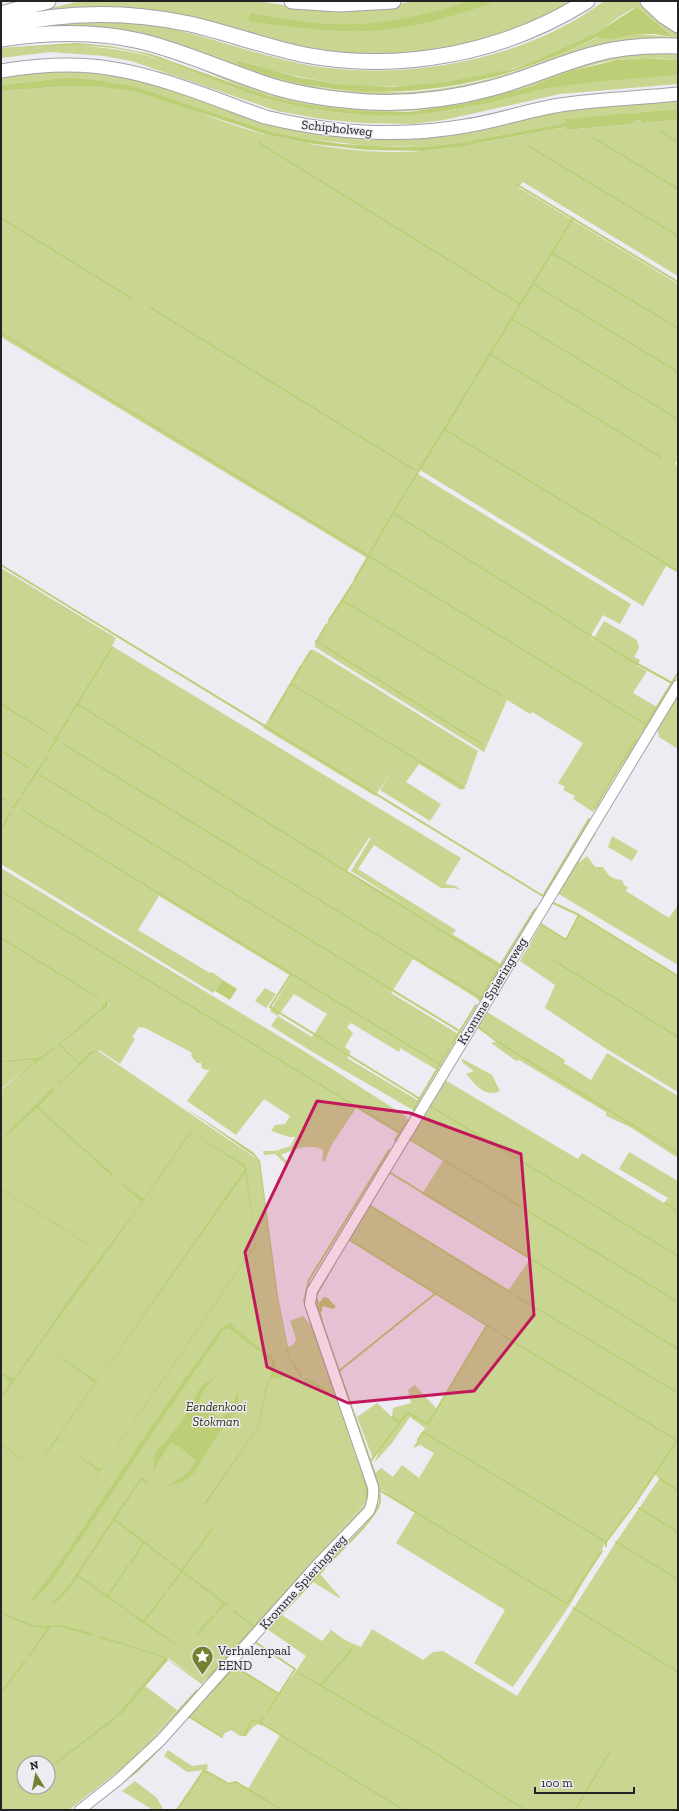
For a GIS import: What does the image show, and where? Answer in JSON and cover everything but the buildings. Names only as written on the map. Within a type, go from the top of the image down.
[{"type":"highway","points":[[1,14],[48,1]]},
{"type":"highway","points":[[292,1],[339,4],[393,1]]},
{"type":"highway","points":[[1,27],[64,16],[97,14],[127,15],[191,24],[266,46],[305,55],[354,61],[390,61],[450,54],[496,42],[539,26],[587,1]]},
{"type":"highway","points":[[648,1],[664,16],[678,25]]},
{"type":"highway","points":[[664,1],[678,12]]},
{"type":"highway","points":[[1,39],[54,33],[83,33],[114,36],[166,48],[279,88],[343,100],[390,102],[440,98],[493,88],[594,54],[616,49],[639,46],[678,46]]},
{"type":"main road","name":"Schipholweg","points":[[1,70],[33,66],[60,65],[113,68],[145,75],[265,117],[284,122],[338,131],[388,134],[422,132],[460,127],[560,105],[678,94]]},
{"type":"street","name":"Kromme Spieringweg","points":[[80,1810],[118,1780],[161,1740],[317,1565],[368,1511],[372,1504],[374,1496],[373,1487],[307,1298],[326,1264],[678,685]]},
{"type":"highlighted area","points":[[317,1101],[410,1113],[521,1154],[534,1315],[474,1391],[348,1403],[267,1367],[245,1252]]},
{"type":"green space","points":[[80,1],[256,1],[313,9],[384,6],[416,1],[577,1],[496,39],[391,57],[311,51],[192,22],[17,16]]},
{"type":"green space","points":[[604,1],[642,1],[678,30],[678,43],[428,98],[321,95],[169,43],[36,28],[97,21],[155,25],[293,62],[331,68],[372,70],[413,69],[455,63],[496,53],[535,40],[571,22]],"holes":[[[637,7],[673,37],[638,34],[610,40],[598,37],[534,65],[489,79],[414,92],[329,89],[247,68],[339,84],[364,86],[415,86],[465,80],[514,68],[553,54],[596,33]]]},
{"type":"green space","points":[[56,45],[109,48],[126,51],[176,64],[231,87],[280,102],[326,111],[370,115],[415,114],[459,109],[541,89],[575,83],[678,75],[678,84],[560,94],[444,120],[413,124],[362,123],[321,119],[277,111],[131,61],[104,56],[50,52],[1,58],[1,49]]},
{"type":"green space","points":[[678,50],[678,60],[640,58],[608,61],[493,97],[437,108],[409,111],[352,111],[296,103],[251,90],[201,69],[241,81],[383,106],[597,58]]},
{"type":"green space","points":[[54,67],[134,75],[336,135],[556,111],[678,100],[678,109],[641,112],[639,114],[566,119],[566,123],[458,143],[422,147],[370,146],[307,139],[269,131],[135,86],[53,79],[1,85],[1,72]]},
{"type":"green space","points":[[67,86],[102,86],[128,89],[169,101],[235,125],[268,135],[306,143],[365,151],[424,151],[478,144],[567,127],[568,130],[632,124],[635,121],[640,120],[644,123],[678,120],[678,276],[523,182],[518,187],[678,284],[678,459],[675,464],[678,466],[678,573],[666,566],[643,606],[420,470],[418,474],[631,604],[620,624],[603,615],[590,637],[605,645],[594,638],[604,621],[637,640],[639,648],[634,657],[640,660],[637,666],[647,671],[633,693],[657,707],[645,726],[640,742],[621,766],[593,812],[573,799],[575,796],[563,790],[565,787],[558,783],[583,743],[532,712],[530,714],[507,700],[484,752],[315,647],[315,643],[367,558],[1,337],[1,91]]},
{"type":"green space","points":[[1,568],[116,638],[112,646],[461,858],[445,884],[456,886],[460,890],[454,888],[441,888],[374,845],[358,869],[456,930],[452,934],[503,965],[481,1001],[413,959],[391,993],[460,1035],[437,1070],[400,1048],[399,1052],[351,1023],[347,1027],[353,1033],[345,1047],[351,1052],[347,1058],[419,1101],[415,1107],[411,1109],[271,1026],[278,1016],[270,1011],[291,976],[159,896],[138,930],[210,973],[212,972],[223,980],[213,993],[1,864]],"holes":[[[369,838],[371,838],[351,871],[407,906],[347,871]],[[294,994],[327,1014],[312,1037],[278,1016]]]},
{"type":"green space","points":[[310,650],[314,650],[478,751],[466,785],[461,790],[419,764],[406,782],[441,804],[430,821],[380,790],[391,772],[375,796],[263,728]]},
{"type":"green space","points":[[678,696],[678,749],[659,737],[657,726]]},
{"type":"green space","points":[[612,836],[638,851],[632,861],[608,847]]},
{"type":"green space","points":[[587,856],[595,867],[603,867],[610,876],[615,879],[622,880],[624,885],[628,887],[626,891],[669,918],[678,905],[678,965],[557,893],[577,861],[580,862]]},
{"type":"green space","name":"Eendenkooi Stokman","points":[[1,868],[307,1053],[407,1117],[399,1134],[356,1108],[331,1146],[325,1161],[322,1162],[323,1150],[307,1147],[281,1155],[287,1161],[287,1165],[275,1154],[264,1155],[263,1151],[275,1151],[291,1146],[295,1137],[289,1137],[271,1131],[275,1125],[285,1124],[290,1116],[264,1099],[236,1135],[187,1101],[210,1069],[206,1070],[202,1068],[201,1063],[197,1063],[191,1056],[192,1053],[145,1028],[139,1027],[132,1037],[135,1039],[120,1064],[99,1050],[98,1051],[260,1161],[276,1293],[286,1348],[294,1344],[296,1339],[290,1321],[303,1316],[313,1328],[316,1335],[333,1389],[318,1386],[296,1370],[300,1377],[325,1391],[337,1391],[369,1483],[370,1494],[368,1504],[364,1511],[210,1680],[208,1679],[228,1655],[203,1683],[168,1658],[144,1685],[177,1710],[133,1759],[69,1810],[1,1810],[1,1141],[54,1089],[1,1139],[1,1090],[59,1046],[78,1064],[57,1084],[59,1085],[96,1049],[89,1052],[79,1062],[61,1044],[109,1005],[108,1001],[106,1000],[100,1009],[57,1045],[40,1057],[1,1061]],"holes":[[[366,1502],[366,1505],[243,1639]]]},
{"type":"green space","points":[[579,915],[678,976],[678,1092],[608,1050],[545,1008],[555,985],[520,961],[541,924],[566,939]]},
{"type":"green space","points":[[265,988],[276,994],[266,1008],[255,1001]]},
{"type":"green space","points":[[487,1012],[565,1060],[564,1063],[591,1080],[607,1053],[678,1096],[678,1158],[630,1127],[606,1116],[606,1112],[519,1060],[516,1061],[491,1043],[499,1041],[478,1027]]},
{"type":"green space","points":[[461,1058],[492,1075],[500,1091],[489,1093],[477,1086],[466,1074],[474,1071],[463,1063]]},
{"type":"green space","points":[[34,1060],[34,1062],[1,1089],[1,1063]]},
{"type":"green space","points":[[445,1080],[578,1159],[582,1153],[664,1203],[668,1198],[619,1169],[629,1152],[678,1181],[678,1810],[177,1810],[204,1770],[229,1784],[236,1782],[248,1789],[280,1735],[263,1725],[261,1726],[258,1724],[252,1728],[246,1736],[240,1736],[231,1730],[225,1733],[222,1737],[188,1716],[235,1667],[280,1694],[306,1656],[267,1629],[347,1538],[348,1542],[320,1574],[340,1597],[339,1598],[313,1582],[282,1615],[322,1641],[331,1630],[345,1640],[361,1647],[372,1629],[423,1660],[433,1652],[443,1651],[517,1696],[616,1542],[659,1479],[655,1474],[606,1542],[570,1605],[513,1687],[474,1663],[505,1610],[396,1543],[415,1512],[396,1501],[382,1490],[376,1490],[372,1476],[381,1468],[393,1477],[402,1465],[419,1478],[434,1453],[420,1445],[413,1448],[425,1428],[410,1417],[392,1443],[374,1463],[381,1447],[373,1459],[357,1417],[377,1403],[392,1417],[393,1408],[411,1403],[408,1390],[415,1385],[436,1408],[432,1417],[487,1324],[349,1240],[369,1205],[508,1291],[530,1259],[422,1194],[444,1159],[409,1139]]},
{"type":"green space","points":[[168,1750],[192,1766],[207,1764],[208,1769],[187,1772],[164,1756]]},
{"type":"green space","points":[[135,1781],[157,1798],[163,1809],[153,1810],[122,1791]]},
{"type":"shaded area","points":[[471,1],[496,1],[433,21],[384,30],[323,30],[249,21],[250,13],[317,23],[373,23],[416,16]]},
{"type":"shaded area","points":[[637,7],[673,37],[654,34],[638,34],[610,40],[597,37],[555,56],[511,72],[466,83],[420,90],[374,92],[328,88],[282,79],[237,64],[237,61],[297,77],[338,84],[392,87],[447,82],[513,69],[540,59],[596,33]]},
{"type":"shaded area","points":[[76,43],[110,46],[151,54],[268,96],[307,105],[359,111],[408,112],[462,104],[529,87],[571,71],[617,60],[644,58],[678,60],[678,75],[560,86],[444,111],[385,116],[340,113],[280,102],[237,89],[154,57],[125,50],[94,46],[48,46],[1,49]]},
{"type":"shaded area","points":[[73,78],[135,86],[269,131],[307,139],[342,144],[422,147],[458,143],[566,123],[565,119],[632,113],[639,114],[641,112],[678,109],[678,120],[643,123],[640,120],[635,121],[632,124],[567,130],[566,127],[459,147],[423,151],[367,150],[306,143],[268,135],[134,91],[103,87],[67,86],[1,91],[1,85]]},
{"type":"shaded area","points":[[223,980],[237,989],[230,1000],[215,991]]},
{"type":"shaded area","points":[[106,1000],[108,1001],[108,1006],[61,1044],[79,1062],[89,1052],[97,1049],[59,1085],[57,1084],[78,1064],[59,1046],[1,1090],[34,1062],[33,1060],[1,1063],[1,1061],[40,1057],[57,1045],[100,1009]]},
{"type":"shaded area","points":[[53,1088],[55,1089],[39,1106],[39,1108],[114,1175],[112,1176],[37,1108],[1,1141],[1,1139]]},
{"type":"shaded area","points":[[181,1105],[253,1152],[260,1161],[278,1296],[290,1358],[303,1377],[326,1389],[332,1390],[316,1335],[335,1391],[324,1391],[300,1377],[288,1357],[276,1293],[259,1162],[254,1156]]},
{"type":"shaded area","points":[[191,1132],[244,1164],[246,1167],[255,1234],[245,1173],[58,1437],[62,1443],[57,1440],[35,1468],[1,1445],[1,1443],[34,1467],[37,1465],[95,1383],[50,1350],[97,1381],[245,1169],[243,1166],[192,1133],[189,1135],[143,1202],[1,1400],[1,1397],[11,1382],[2,1374],[3,1373],[14,1379],[72,1295],[142,1202],[119,1183],[120,1182],[144,1199],[188,1134]]},
{"type":"shaded area","points":[[1,1189],[85,1242],[94,1249]]},
{"type":"shaded area","points":[[256,1243],[69,1517],[99,1472],[68,1448],[99,1469],[102,1468]]},
{"type":"shaded area","points":[[336,1260],[337,1261],[317,1296],[319,1303],[324,1297],[328,1298],[336,1307],[333,1309],[323,1306],[321,1313],[323,1321],[321,1322],[315,1303],[316,1293]]},
{"type":"shaded area","points":[[230,1323],[275,1361],[275,1372],[280,1375],[288,1375],[288,1377],[275,1378],[270,1381],[267,1388],[259,1427],[206,1504],[204,1503],[258,1427],[265,1390],[271,1376],[272,1361],[229,1328],[223,1330],[51,1582],[33,1601],[30,1602],[59,1564],[151,1427],[221,1328]]},
{"type":"shaded area","points":[[220,1373],[204,1389],[199,1402],[201,1406],[221,1419],[232,1408],[238,1389],[238,1406],[233,1416],[225,1423],[194,1473],[185,1481],[169,1486],[186,1474],[196,1460],[178,1446],[171,1443],[156,1465],[153,1474],[156,1451],[168,1439],[185,1416],[199,1390],[204,1384]]},
{"type":"shaded area","points":[[335,1392],[368,1487],[369,1495],[366,1505],[208,1679],[206,1678],[365,1504],[365,1486],[362,1473],[336,1399]]},
{"type":"shaded area","points":[[1,1612],[35,1626],[61,1625],[94,1634],[93,1636],[57,1626],[51,1627],[29,1657],[28,1656],[46,1628],[33,1627],[1,1614]]},
{"type":"shaded area","points":[[100,1636],[163,1656],[203,1683],[203,1685],[201,1688],[202,1684],[168,1660],[123,1712],[56,1764],[56,1762],[117,1715],[165,1659],[147,1652],[99,1638]]},
{"type":"shaded area","points":[[197,1689],[198,1691],[133,1760],[68,1810],[133,1759]]},
{"type":"waterway","points":[[660,131],[678,142]]},
{"type":"waterway","points":[[594,138],[678,189]]},
{"type":"waterway","points":[[259,143],[520,304]]},
{"type":"waterway","points":[[530,147],[678,236]]},
{"type":"waterway","points":[[516,184],[678,282]]},
{"type":"waterway","points":[[1,218],[131,298]]},
{"type":"waterway","points":[[355,579],[393,513],[573,218]]},
{"type":"waterway","points":[[552,253],[678,328]]},
{"type":"waterway","points":[[533,284],[678,372]]},
{"type":"waterway","points":[[151,308],[413,469]]},
{"type":"waterway","points":[[512,319],[678,419]]},
{"type":"waterway","points":[[1,333],[647,725]]},
{"type":"waterway","points":[[490,354],[661,457]]},
{"type":"waterway","points":[[444,429],[678,571]]},
{"type":"waterway","points":[[393,513],[625,657],[672,683]]},
{"type":"waterway","points":[[1,565],[543,896]]},
{"type":"waterway","points":[[329,620],[352,585]]},
{"type":"waterway","points":[[342,600],[501,695]]},
{"type":"waterway","points":[[317,641],[326,625]]},
{"type":"waterway","points":[[316,641],[482,744]]},
{"type":"waterway","points":[[112,648],[77,704],[500,967]]},
{"type":"waterway","points":[[304,662],[311,651]]},
{"type":"waterway","points":[[271,718],[301,666]]},
{"type":"waterway","points":[[643,729],[678,673]]},
{"type":"waterway","points":[[291,684],[464,788]]},
{"type":"waterway","points":[[1,704],[48,733]]},
{"type":"waterway","points":[[49,751],[77,704]]},
{"type":"waterway","points":[[54,737],[58,740]]},
{"type":"waterway","points":[[595,808],[636,739]]},
{"type":"waterway","points":[[63,744],[481,998]]},
{"type":"waterway","points":[[1,751],[29,768]]},
{"type":"waterway","points":[[22,794],[46,758]]},
{"type":"waterway","points":[[40,775],[461,1032]]},
{"type":"waterway","points":[[1,798],[6,800]]},
{"type":"waterway","points":[[13,808],[19,799]]},
{"type":"waterway","points":[[22,810],[441,1065]]},
{"type":"waterway","points":[[1,829],[11,812]]},
{"type":"waterway","points":[[543,896],[589,819]]},
{"type":"waterway","points":[[561,889],[595,833]]},
{"type":"waterway","points":[[1,891],[400,1133]]},
{"type":"waterway","points":[[551,902],[579,915],[678,976]]},
{"type":"waterway","points":[[479,1000],[535,909]]},
{"type":"waterway","points":[[541,924],[566,940],[579,915]]},
{"type":"waterway","points":[[1,938],[97,997]]},
{"type":"waterway","points":[[553,960],[678,1037]]},
{"type":"waterway","points":[[291,974],[270,1007],[420,1099]]},
{"type":"waterway","points":[[452,1044],[476,1005]]},
{"type":"waterway","points":[[478,1027],[498,1042],[678,1153]]},
{"type":"waterway","points":[[413,1110],[449,1049]]},
{"type":"waterway","points":[[430,1106],[678,1256]]},
{"type":"waterway","points":[[395,1140],[407,1120]]},
{"type":"waterway","points":[[409,1139],[678,1302]]},
{"type":"waterway","points":[[315,1336],[304,1301],[309,1280],[389,1150]]},
{"type":"waterway","points":[[389,1172],[678,1349]]},
{"type":"waterway","points":[[665,1203],[678,1211]]},
{"type":"waterway","points":[[369,1205],[510,1292]]},
{"type":"waterway","points":[[348,1239],[496,1331]]},
{"type":"waterway","points":[[339,1371],[436,1293]]},
{"type":"waterway","points":[[516,1296],[678,1393]]},
{"type":"waterway","points":[[322,1322],[377,1480],[380,1496],[379,1505],[371,1518],[359,1533],[334,1558]]},
{"type":"waterway","points":[[400,1422],[408,1413],[428,1424],[487,1325]]},
{"type":"waterway","points":[[502,1335],[678,1441]]},
{"type":"waterway","points":[[370,1462],[400,1422],[392,1417]]},
{"type":"waterway","points":[[418,1440],[423,1432],[606,1542]]},
{"type":"waterway","points":[[606,1546],[606,1542],[634,1505],[678,1439]]},
{"type":"waterway","points":[[114,1519],[141,1479],[147,1482]]},
{"type":"waterway","points":[[660,1479],[678,1490]]},
{"type":"waterway","points":[[379,1490],[567,1604],[602,1551]]},
{"type":"waterway","points":[[639,1508],[678,1532]]},
{"type":"waterway","points":[[122,1607],[77,1575],[114,1519],[167,1560]]},
{"type":"waterway","points":[[168,1590],[212,1529]]},
{"type":"waterway","points":[[131,1563],[144,1542]]},
{"type":"waterway","points":[[616,1542],[678,1579]]},
{"type":"waterway","points":[[171,1563],[227,1605]]},
{"type":"waterway","points":[[107,1597],[127,1567]]},
{"type":"waterway","points":[[261,1635],[324,1569]]},
{"type":"waterway","points":[[53,1604],[68,1589],[77,1575]]},
{"type":"waterway","points":[[143,1622],[165,1594]]},
{"type":"waterway","points":[[216,1613],[224,1604]]},
{"type":"waterway","points":[[573,1608],[678,1672]]},
{"type":"waterway","points":[[126,1610],[175,1644]]},
{"type":"waterway","points":[[234,1611],[254,1627]]},
{"type":"waterway","points":[[198,1633],[214,1616]]},
{"type":"waterway","points":[[239,1669],[279,1694],[295,1669],[255,1642],[256,1641]]},
{"type":"waterway","points":[[321,1685],[352,1649]]},
{"type":"waterway","points":[[1,1693],[25,1661]]},
{"type":"waterway","points":[[207,1696],[235,1667]]},
{"type":"waterway","points":[[301,1674],[419,1743],[525,1810]]},
{"type":"waterway","points":[[267,1713],[279,1694]]},
{"type":"waterway","points":[[188,1716],[222,1737]]},
{"type":"waterway","points":[[245,1735],[249,1724],[253,1721],[259,1722],[264,1718]]},
{"type":"waterway","points":[[259,1722],[404,1810]]},
{"type":"waterway","points":[[123,1782],[137,1771],[161,1747]]},
{"type":"waterway","points":[[575,1810],[609,1753]]},
{"type":"waterway","points":[[177,1810],[204,1770],[229,1784],[236,1782],[282,1810]]},
{"type":"place","name":"Verhalenpaal EEND","points":[[203,1676]]}]
